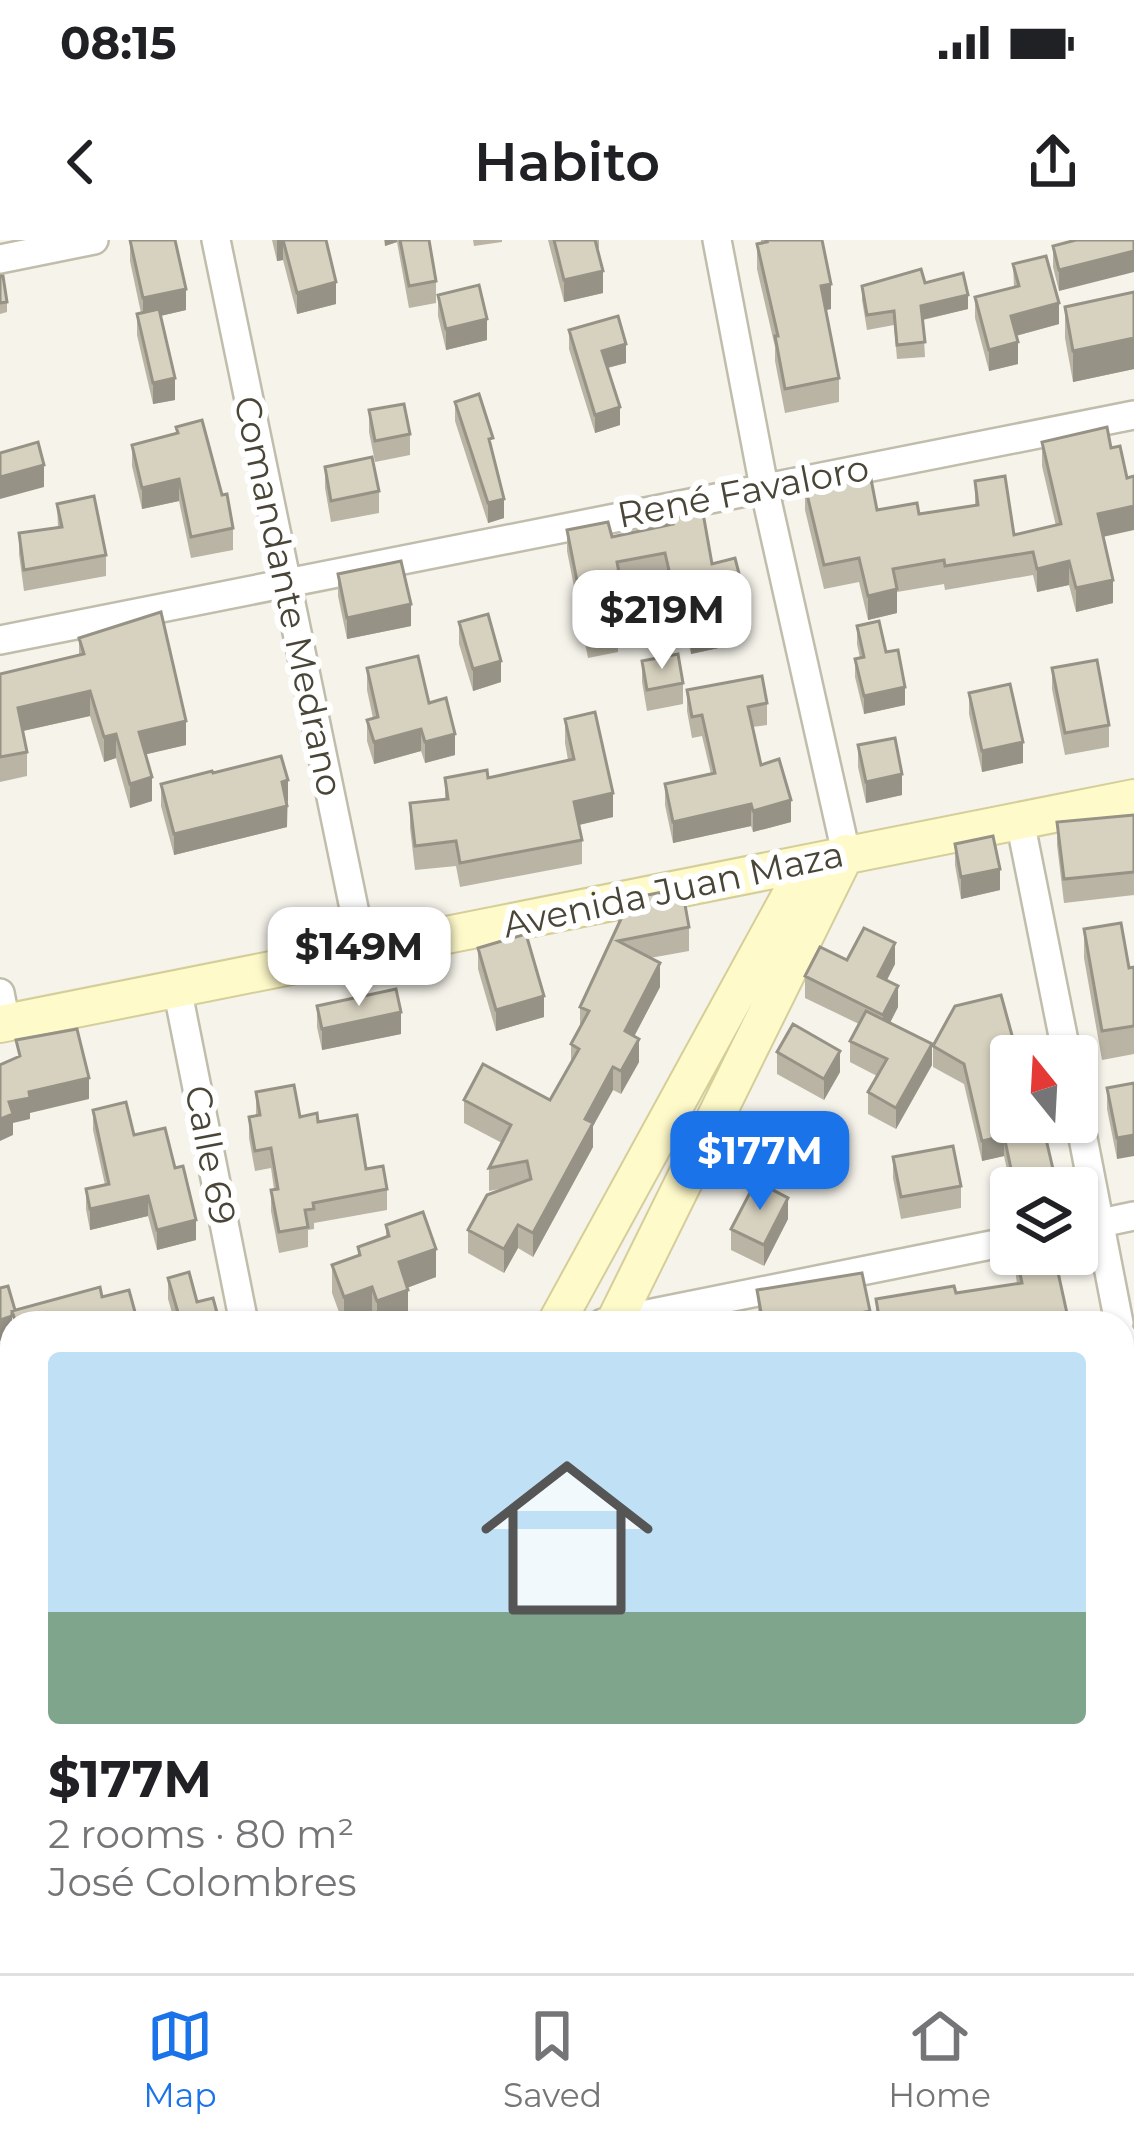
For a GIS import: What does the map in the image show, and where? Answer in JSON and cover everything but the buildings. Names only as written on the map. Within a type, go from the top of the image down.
[{"type":"main road","name":"Avenida Juan Maza","points":[[2,1013],[177,988],[1134,798]]},
{"type":"main road","points":[[616,1311],[846,853]]},
{"type":"main road","points":[[563,1311],[808,863]]},
{"type":"street","points":[[0,259],[94,240]]},
{"type":"street","name":"Comandante Medrano","points":[[216,240],[363,952]]},
{"type":"street","points":[[717,240],[764,487],[846,853]]},
{"type":"street","name":"René Favaloro","points":[[0,640],[1134,415]]},
{"type":"street","points":[[1020,821],[1063,1035]]},
{"type":"street","name":"Calle 69","points":[[177,988],[242,1311]]},
{"type":"street","points":[[1098,1224],[1134,1216]]},
{"type":"street","points":[[722,1311],[990,1246]]},
{"type":"street","points":[[1098,1254],[1116,1311]]}]
